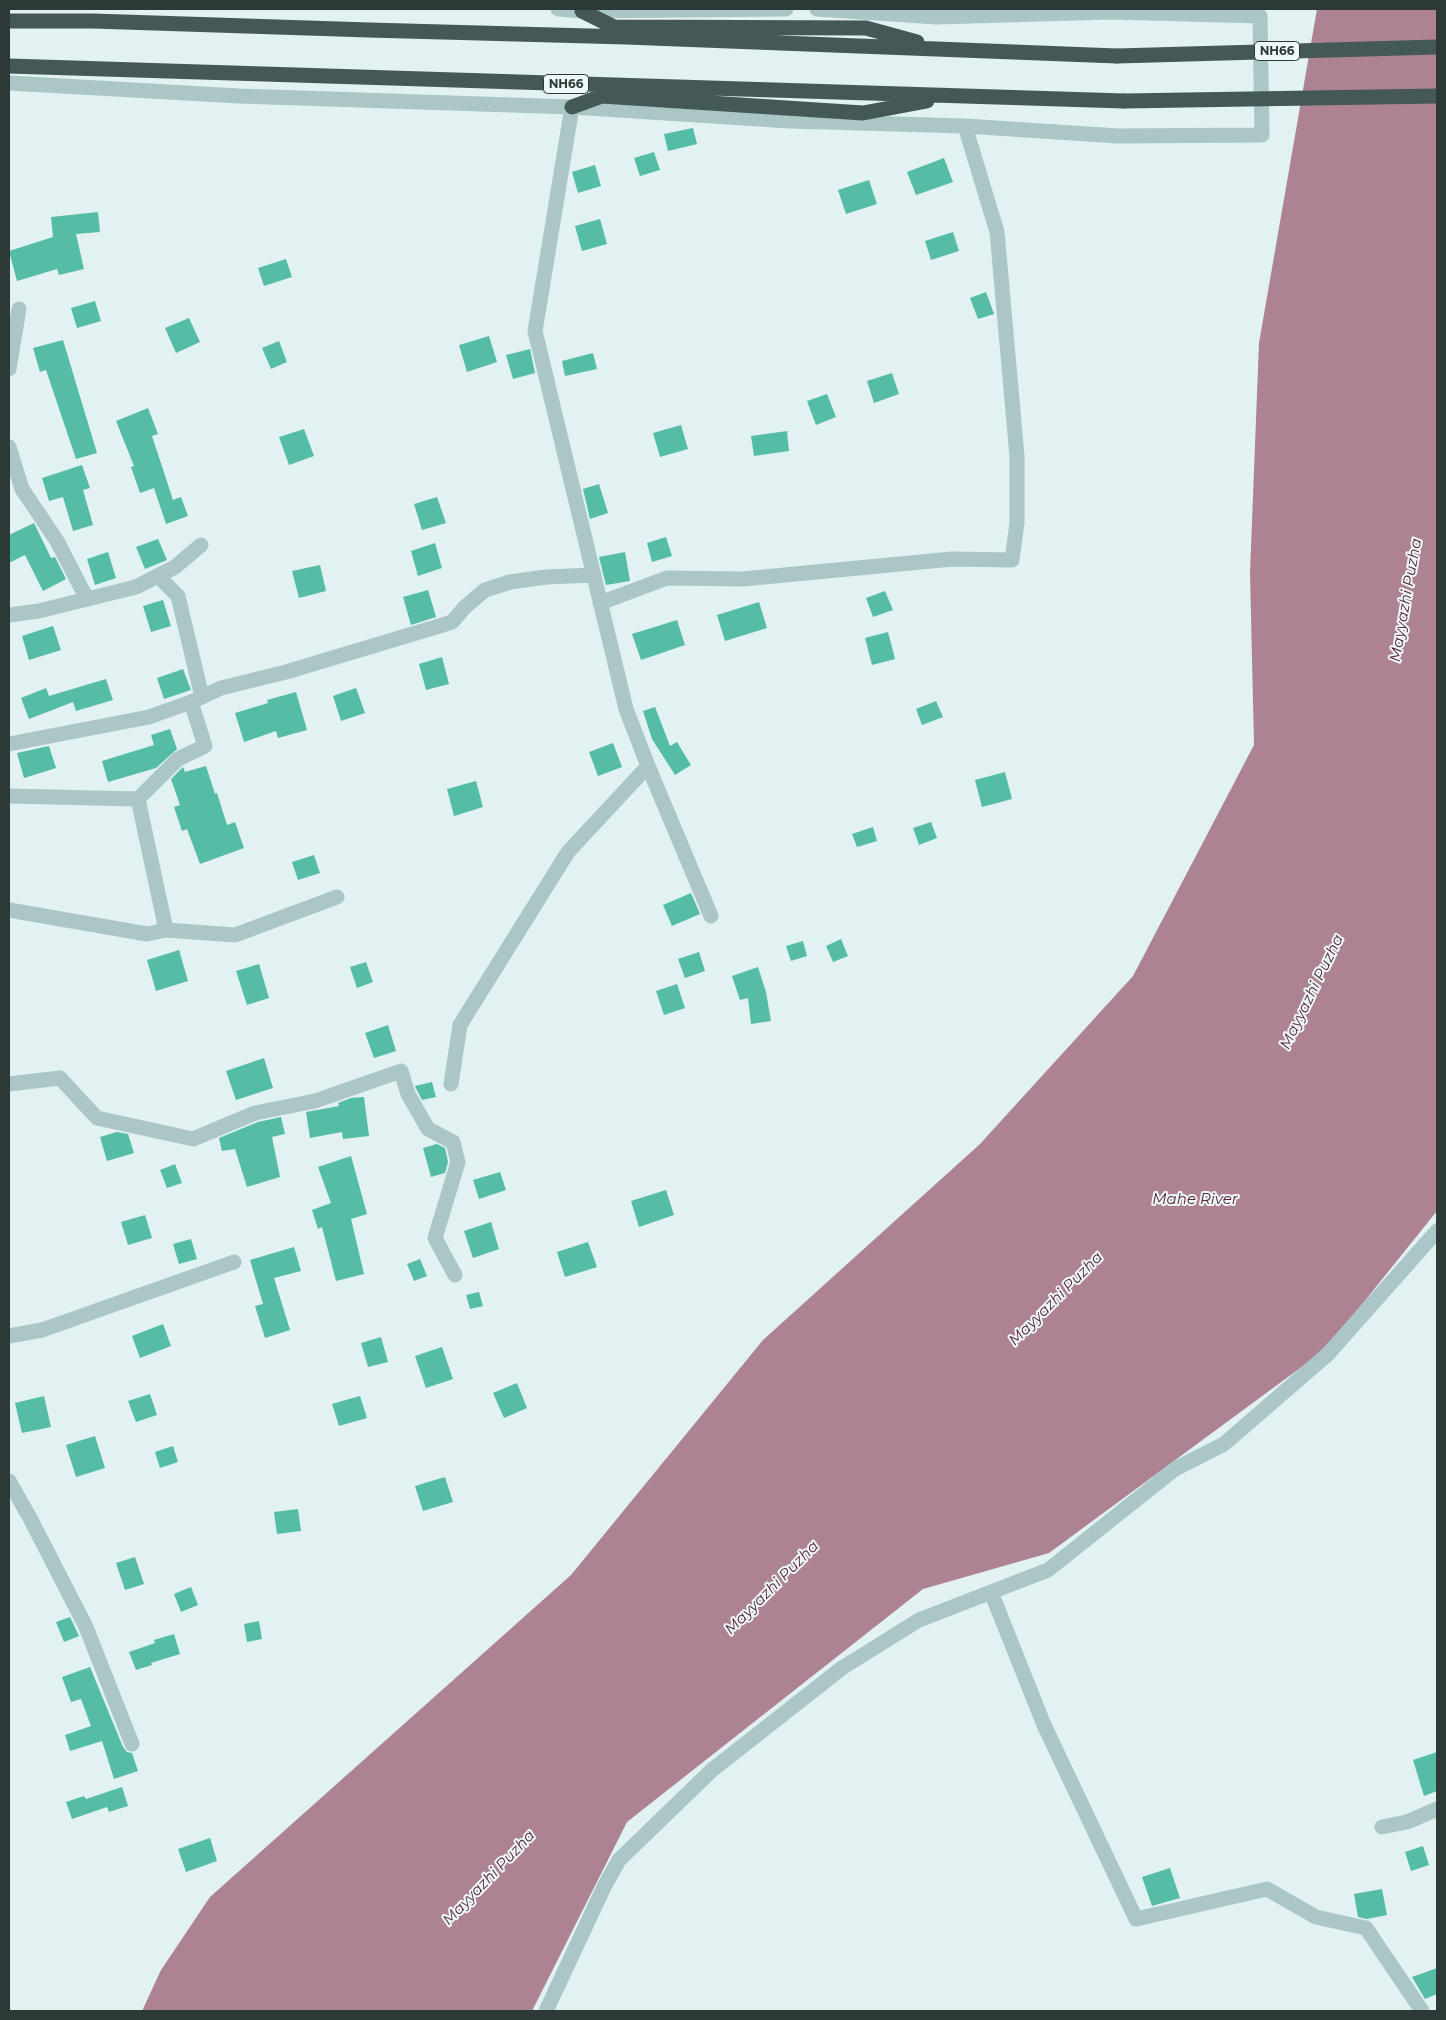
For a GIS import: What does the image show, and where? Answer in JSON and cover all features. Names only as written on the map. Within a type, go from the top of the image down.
[{"type":"highway","points":[[582,10],[614,27],[866,28],[942,49]]},
{"type":"highway","name":"NH66","points":[[9,20],[626,37],[1116,56],[1437,47]]},
{"type":"highway","name":"NH66","points":[[9,66],[1124,101],[1437,96]]},
{"type":"highway","points":[[572,107],[602,96],[863,113],[955,96]]},
{"type":"street","points":[[558,9],[786,9]]},
{"type":"street","points":[[9,84],[239,96],[572,107],[790,121],[964,126],[1118,136],[1262,135],[1260,16],[1111,12],[936,13],[817,9]]},
{"type":"street","points":[[572,107],[535,331],[626,709],[711,916]]},
{"type":"street","points":[[600,603],[667,578],[743,579],[952,559],[1012,560],[1017,522],[1017,456],[997,232],[964,126]]},
{"type":"street","points":[[9,369],[19,309]]},
{"type":"street","points":[[9,447],[22,489],[57,542],[87,599]]},
{"type":"street","points":[[9,615],[39,610],[136,587],[175,567],[201,545]]},
{"type":"street","points":[[9,744],[150,717],[196,700],[221,688],[286,672],[452,622],[465,607],[485,590],[510,582],[594,575]]},
{"type":"street","points":[[9,796],[138,799],[178,759],[205,746],[178,596],[158,576]]},
{"type":"street","points":[[450,1084],[460,1025],[568,852],[648,766]]},
{"type":"street","points":[[138,799],[166,930]]},
{"type":"street","points":[[9,910],[147,934],[166,930],[235,935],[337,897]]},
{"type":"street","points":[[9,1084],[60,1078],[98,1118],[193,1139],[255,1113],[315,1100],[400,1071],[408,1094],[428,1128],[453,1142],[458,1162],[435,1238],[455,1275]]},
{"type":"street","points":[[546,2011],[604,1887],[619,1860],[712,1770],[842,1668],[919,1620],[1048,1570],[1175,1469],[1224,1444],[1328,1354],[1437,1231]]},
{"type":"street","points":[[9,1336],[42,1330],[234,1262]]},
{"type":"street","points":[[9,1481],[86,1626],[132,1744]]},
{"type":"street","points":[[991,1592],[1044,1725],[1136,1919],[1267,1889],[1316,1917],[1366,1928],[1422,2011]]},
{"type":"street","points":[[1382,1827],[1407,1822],[1437,1810]]},
{"type":"water","name":"Mahe River","points":[[1317,9],[1437,9],[1437,1211],[1326,1349],[1049,1553],[923,1589],[627,1822],[532,2011],[142,2011],[161,1970],[210,1897],[571,1575],[763,1340],[980,1144],[1133,976],[1254,745],[1250,572],[1259,343]]},
{"type":"building","points":[[693,128],[697,144],[668,151],[664,134]]},
{"type":"building","points":[[654,152],[660,170],[640,176],[634,158]]},
{"type":"building","points":[[944,158],[953,182],[916,195],[907,172]]},
{"type":"building","points":[[595,165],[601,186],[578,193],[572,172]]},
{"type":"building","points":[[869,180],[877,204],[846,214],[838,190]]},
{"type":"building","points":[[98,212],[100,232],[76,234],[84,269],[59,275],[57,269],[17,281],[9,251],[53,237],[51,217]]},
{"type":"building","points":[[600,219],[607,244],[582,251],[575,226]]},
{"type":"building","points":[[953,232],[959,251],[931,260],[925,241]]},
{"type":"building","points":[[286,259],[292,277],[264,286],[258,268]]},
{"type":"building","points":[[986,292],[994,314],[978,319],[970,298]]},
{"type":"building","points":[[95,301],[101,321],[77,328],[71,308]]},
{"type":"building","points":[[189,318],[200,342],[176,353],[165,328]]},
{"type":"building","points":[[489,336],[497,362],[467,372],[459,345]]},
{"type":"building","points":[[63,340],[97,453],[76,459],[46,370],[40,372],[33,348]]},
{"type":"building","points":[[279,341],[287,362],[271,369],[262,348]]},
{"type":"building","points":[[530,349],[535,373],[513,379],[506,355]]},
{"type":"building","points":[[593,353],[597,369],[565,376],[562,361]]},
{"type":"building","points":[[892,373],[899,394],[874,403],[867,381]]},
{"type":"building","points":[[827,394],[836,417],[816,425],[807,401]]},
{"type":"building","points":[[148,408],[158,434],[152,436],[173,500],[181,497],[188,516],[166,524],[154,488],[140,493],[131,467],[134,466],[116,421]]},
{"type":"building","points":[[681,425],[688,449],[660,457],[653,433]]},
{"type":"building","points":[[304,429],[314,456],[289,465],[279,437]]},
{"type":"building","points":[[787,431],[789,451],[754,456],[751,436]]},
{"type":"building","points":[[82,465],[90,488],[83,490],[93,525],[73,531],[63,497],[49,501],[42,478]]},
{"type":"building","points":[[599,484],[608,513],[590,519],[583,489]]},
{"type":"building","points":[[437,497],[446,523],[422,530],[414,504]]},
{"type":"building","points":[[34,523],[51,558],[55,557],[66,579],[43,591],[25,555],[9,563],[9,535]]},
{"type":"building","points":[[666,537],[672,556],[652,562],[647,543]]},
{"type":"building","points":[[158,539],[167,560],[145,569],[136,547]]},
{"type":"building","points":[[435,543],[442,568],[418,576],[411,551]]},
{"type":"building","points":[[108,552],[116,578],[95,585],[87,559]]},
{"type":"building","points":[[625,552],[630,581],[606,585],[599,557]]},
{"type":"building","points":[[320,565],[326,591],[299,598],[292,571]]},
{"type":"building","points":[[428,590],[436,617],[411,625],[403,597]]},
{"type":"building","points":[[885,591],[893,610],[873,617],[866,598]]},
{"type":"building","points":[[163,600],[171,626],[151,632],[143,606]]},
{"type":"building","points":[[759,602],[767,628],[725,641],[717,615]]},
{"type":"building","points":[[677,620],[685,645],[641,660],[632,634]]},
{"type":"building","points":[[53,626],[61,650],[29,660],[22,636]]},
{"type":"building","points":[[888,632],[895,659],[872,665],[865,638]]},
{"type":"building","points":[[442,657],[449,684],[426,690],[419,664]]},
{"type":"building","points":[[183,669],[191,690],[164,699],[157,678]]},
{"type":"building","points":[[106,679],[113,700],[76,711],[73,702],[29,719],[21,698],[46,688],[49,696]]},
{"type":"building","points":[[356,688],[365,713],[341,721],[333,696]]},
{"type":"building","points":[[296,692],[307,730],[278,738],[276,731],[244,742],[235,713],[268,703],[267,700]]},
{"type":"building","points":[[936,701],[943,717],[922,725],[916,709]]},
{"type":"building","points":[[655,707],[670,746],[677,742],[691,765],[675,775],[652,739],[643,711]]},
{"type":"building","points":[[170,729],[177,749],[156,768],[108,782],[102,761],[154,745],[151,735]]},
{"type":"building","points":[[613,743],[622,767],[598,776],[589,752]]},
{"type":"building","points":[[49,746],[56,768],[24,778],[17,753]]},
{"type":"building","points":[[206,766],[227,825],[235,822],[244,848],[200,864],[187,829],[182,831],[174,807],[180,805],[171,779],[183,767],[185,772]]},
{"type":"building","points":[[1005,772],[1012,799],[982,807],[975,780]]},
{"type":"building","points":[[476,781],[483,807],[454,816],[447,789]]},
{"type":"building","points":[[931,822],[937,838],[919,845],[913,828]]},
{"type":"building","points":[[873,827],[877,841],[857,847],[852,834]]},
{"type":"building","points":[[314,855],[320,873],[298,880],[292,862]]},
{"type":"building","points":[[691,893],[700,914],[672,926],[663,905]]},
{"type":"building","points":[[841,939],[848,956],[833,962],[826,946]]},
{"type":"building","points":[[803,941],[807,956],[791,961],[786,946]]},
{"type":"building","points":[[179,950],[188,981],[156,991],[147,960]]},
{"type":"building","points":[[699,952],[705,971],[685,978],[678,959]]},
{"type":"building","points":[[366,962],[373,982],[357,988],[350,967]]},
{"type":"building","points":[[259,964],[269,998],[247,1005],[236,971]]},
{"type":"building","points":[[758,967],[766,992],[771,1021],[751,1024],[748,998],[740,1000],[732,976]]},
{"type":"building","points":[[677,984],[685,1008],[664,1015],[656,991]]},
{"type":"building","points":[[388,1025],[396,1051],[374,1058],[365,1033]]},
{"type":"building","points":[[264,1058],[273,1088],[236,1100],[226,1071]]},
{"type":"building","points":[[432,1082],[436,1097],[422,1100],[415,1086]]},
{"type":"building","points":[[364,1097],[369,1136],[343,1139],[342,1132],[310,1138],[306,1112],[339,1106],[338,1103],[351,1098]]},
{"type":"building","points":[[281,1117],[285,1134],[272,1137],[280,1177],[247,1187],[235,1149],[222,1151],[219,1138],[258,1122]]},
{"type":"building","points":[[117,1132],[128,1134],[134,1153],[107,1161],[100,1137]]},
{"type":"building","points":[[437,1144],[445,1148],[448,1162],[445,1173],[431,1177],[423,1148]]},
{"type":"building","points":[[351,1156],[367,1214],[351,1219],[364,1274],[336,1281],[322,1227],[318,1229],[312,1210],[331,1203],[318,1167]]},
{"type":"building","points":[[175,1164],[182,1183],[167,1188],[160,1170]]},
{"type":"building","points":[[500,1172],[506,1190],[479,1199],[473,1180]]},
{"type":"building","points":[[666,1190],[674,1215],[639,1227],[631,1201]]},
{"type":"building","points":[[145,1215],[152,1238],[128,1245],[121,1222]]},
{"type":"building","points":[[491,1222],[499,1249],[473,1258],[464,1231]]},
{"type":"building","points":[[191,1239],[197,1259],[179,1264],[173,1244]]},
{"type":"building","points":[[588,1242],[597,1267],[565,1277],[557,1252]]},
{"type":"building","points":[[294,1247],[301,1271],[274,1278],[290,1330],[265,1338],[255,1306],[263,1304],[250,1260]]},
{"type":"building","points":[[420,1259],[427,1276],[414,1281],[407,1264]]},
{"type":"building","points":[[479,1292],[483,1306],[470,1309],[466,1295]]},
{"type":"building","points":[[163,1324],[171,1346],[140,1358],[132,1336]]},
{"type":"building","points":[[381,1337],[388,1362],[368,1367],[361,1343]]},
{"type":"building","points":[[442,1347],[453,1379],[426,1388],[415,1356]]},
{"type":"building","points":[[517,1383],[527,1408],[504,1418],[493,1393]]},
{"type":"building","points":[[150,1394],[157,1415],[136,1422],[128,1401]]},
{"type":"building","points":[[44,1396],[51,1427],[22,1433],[15,1403]]},
{"type":"building","points":[[360,1396],[367,1418],[339,1426],[332,1404]]},
{"type":"building","points":[[95,1436],[105,1468],[76,1477],[66,1445]]},
{"type":"building","points":[[173,1446],[178,1462],[160,1468],[155,1452]]},
{"type":"building","points":[[445,1477],[453,1502],[423,1511],[415,1486]]},
{"type":"building","points":[[298,1509],[301,1531],[277,1534],[274,1512]]},
{"type":"building","points":[[135,1557],[144,1584],[125,1590],[116,1563]]},
{"type":"building","points":[[191,1587],[198,1605],[181,1612],[174,1594]]},
{"type":"building","points":[[70,1617],[79,1636],[64,1642],[56,1622]]},
{"type":"building","points":[[259,1621],[262,1639],[247,1642],[244,1624]]},
{"type":"building","points":[[174,1634],[180,1654],[136,1670],[129,1652],[155,1643],[154,1640]]},
{"type":"building","points":[[90,1667],[123,1747],[127,1752],[132,1753],[138,1771],[114,1779],[102,1741],[70,1751],[65,1735],[91,1726],[81,1699],[71,1702],[62,1677]]},
{"type":"building","points":[[1437,1752],[1437,1791],[1424,1796],[1413,1760]]},
{"type":"building","points":[[122,1787],[128,1806],[109,1812],[107,1807],[72,1819],[66,1802],[84,1796],[86,1799]]},
{"type":"building","points":[[210,1838],[217,1861],[186,1872],[178,1849]]},
{"type":"building","points":[[1423,1846],[1429,1865],[1411,1871],[1405,1852]]},
{"type":"building","points":[[1170,1868],[1180,1898],[1152,1906],[1142,1877]]},
{"type":"building","points":[[1382,1889],[1387,1915],[1367,1919],[1358,1917],[1354,1894]]},
{"type":"building","points":[[1437,1968],[1437,1994],[1425,1999],[1412,1977]]},
{"type":"water label","name":"Mayyazhi Puzha","points":[[1406,600]]},
{"type":"water label","name":"Mayyazhi Puzha","points":[[1312,992]]},
{"type":"water label","name":"Mayyazhi Puzha","points":[[1056,1299]]},
{"type":"water label","name":"Mayyazhi Puzha","points":[[772,1588]]},
{"type":"water label","name":"Mayyazhi Puzha","points":[[489,1878]]}]
